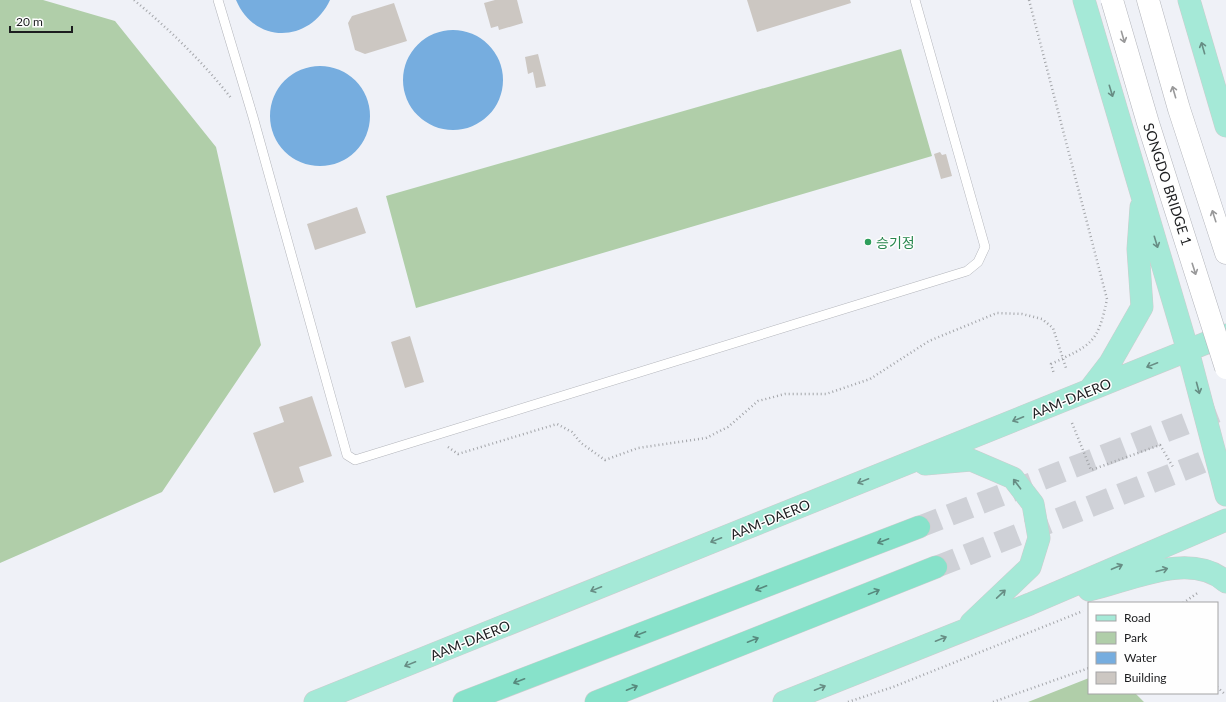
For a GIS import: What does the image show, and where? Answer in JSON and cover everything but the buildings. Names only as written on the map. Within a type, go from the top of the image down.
[{"type":"highway","points":[[464,702],[919,527]]},
{"type":"highway","points":[[596,702],[936,567]]},
{"type":"main road","points":[[1084,0],[1188,351],[1226,495]]},
{"type":"main road","name":"SONGDO BRIDGE 1","points":[[1112,0],[1148,123],[1226,368]]},
{"type":"main road","points":[[1148,0],[1179,109],[1226,253]]},
{"type":"main road","points":[[1189,0],[1226,126]]},
{"type":"main road","points":[[1090,390],[1110,363],[1142,307],[1138,250],[1142,196]]},
{"type":"main road","name":"AAM-DAERO","points":[[315,702],[1226,335]]},
{"type":"main road","points":[[899,467],[971,460],[1013,478],[1033,504],[1039,538],[1030,567],[963,631]]},
{"type":"main road","points":[[784,702],[1030,604],[1226,520]]},
{"type":"main road","points":[[1030,604],[1104,587],[1175,567],[1205,571],[1220,577],[1226,582]]},
{"type":"lane","points":[[218,0],[254,117],[347,455],[355,460],[967,271],[978,262],[985,247],[915,0]]},
{"type":"path","points":[[134,0],[175,35],[210,71],[233,101]]},
{"type":"path","points":[[1029,0],[1107,299],[1102,325],[1092,342],[1051,364],[1054,374]]},
{"type":"path","points":[[445,445],[458,454],[557,424],[572,432],[581,443],[605,460],[638,448],[706,438],[728,427],[758,401],[785,394],[826,394],[870,379],[929,341],[997,313],[1022,314],[1042,319],[1053,328],[1066,368]]},
{"type":"path","points":[[1072,423],[1090,470],[1160,445],[1173,467]]},
{"type":"path","points":[[1184,602],[1204,588]]},
{"type":"path","points":[[848,702],[893,687],[1088,608]]},
{"type":"path","points":[[993,702],[1088,668]]},
{"type":"path","points":[[1218,688],[1226,695]]},
{"type":"green space","points":[[0,0],[43,0],[115,21],[216,147],[261,345],[162,492],[0,563]]},
{"type":"green space","points":[[901,49],[932,156],[416,308],[386,196]]},
{"type":"green space","points":[[1088,678],[1088,694],[1136,694],[1144,702],[1028,702]]},
{"type":"water","points":[[236,0],[330,0],[321,14],[310,24],[296,31],[283,33],[269,31],[256,25],[245,15]]},
{"type":"water","points":[[453,30],[463,31],[481,38],[495,52],[502,70],[502,90],[495,108],[481,122],[463,129],[453,130],[443,129],[425,122],[411,108],[404,90],[403,80],[404,70],[411,52],[425,38],[443,31]]},
{"type":"water","points":[[320,66],[330,67],[348,74],[362,88],[369,106],[369,126],[362,144],[348,158],[330,165],[320,166],[310,165],[292,158],[278,144],[271,126],[270,116],[271,106],[278,88],[292,74],[310,67]]},
{"type":"tunnel","points":[[919,527],[1226,408]]},
{"type":"tunnel","points":[[936,567],[1226,453]]},
{"type":"place","name":"승기정","points":[[868,242]]}]
